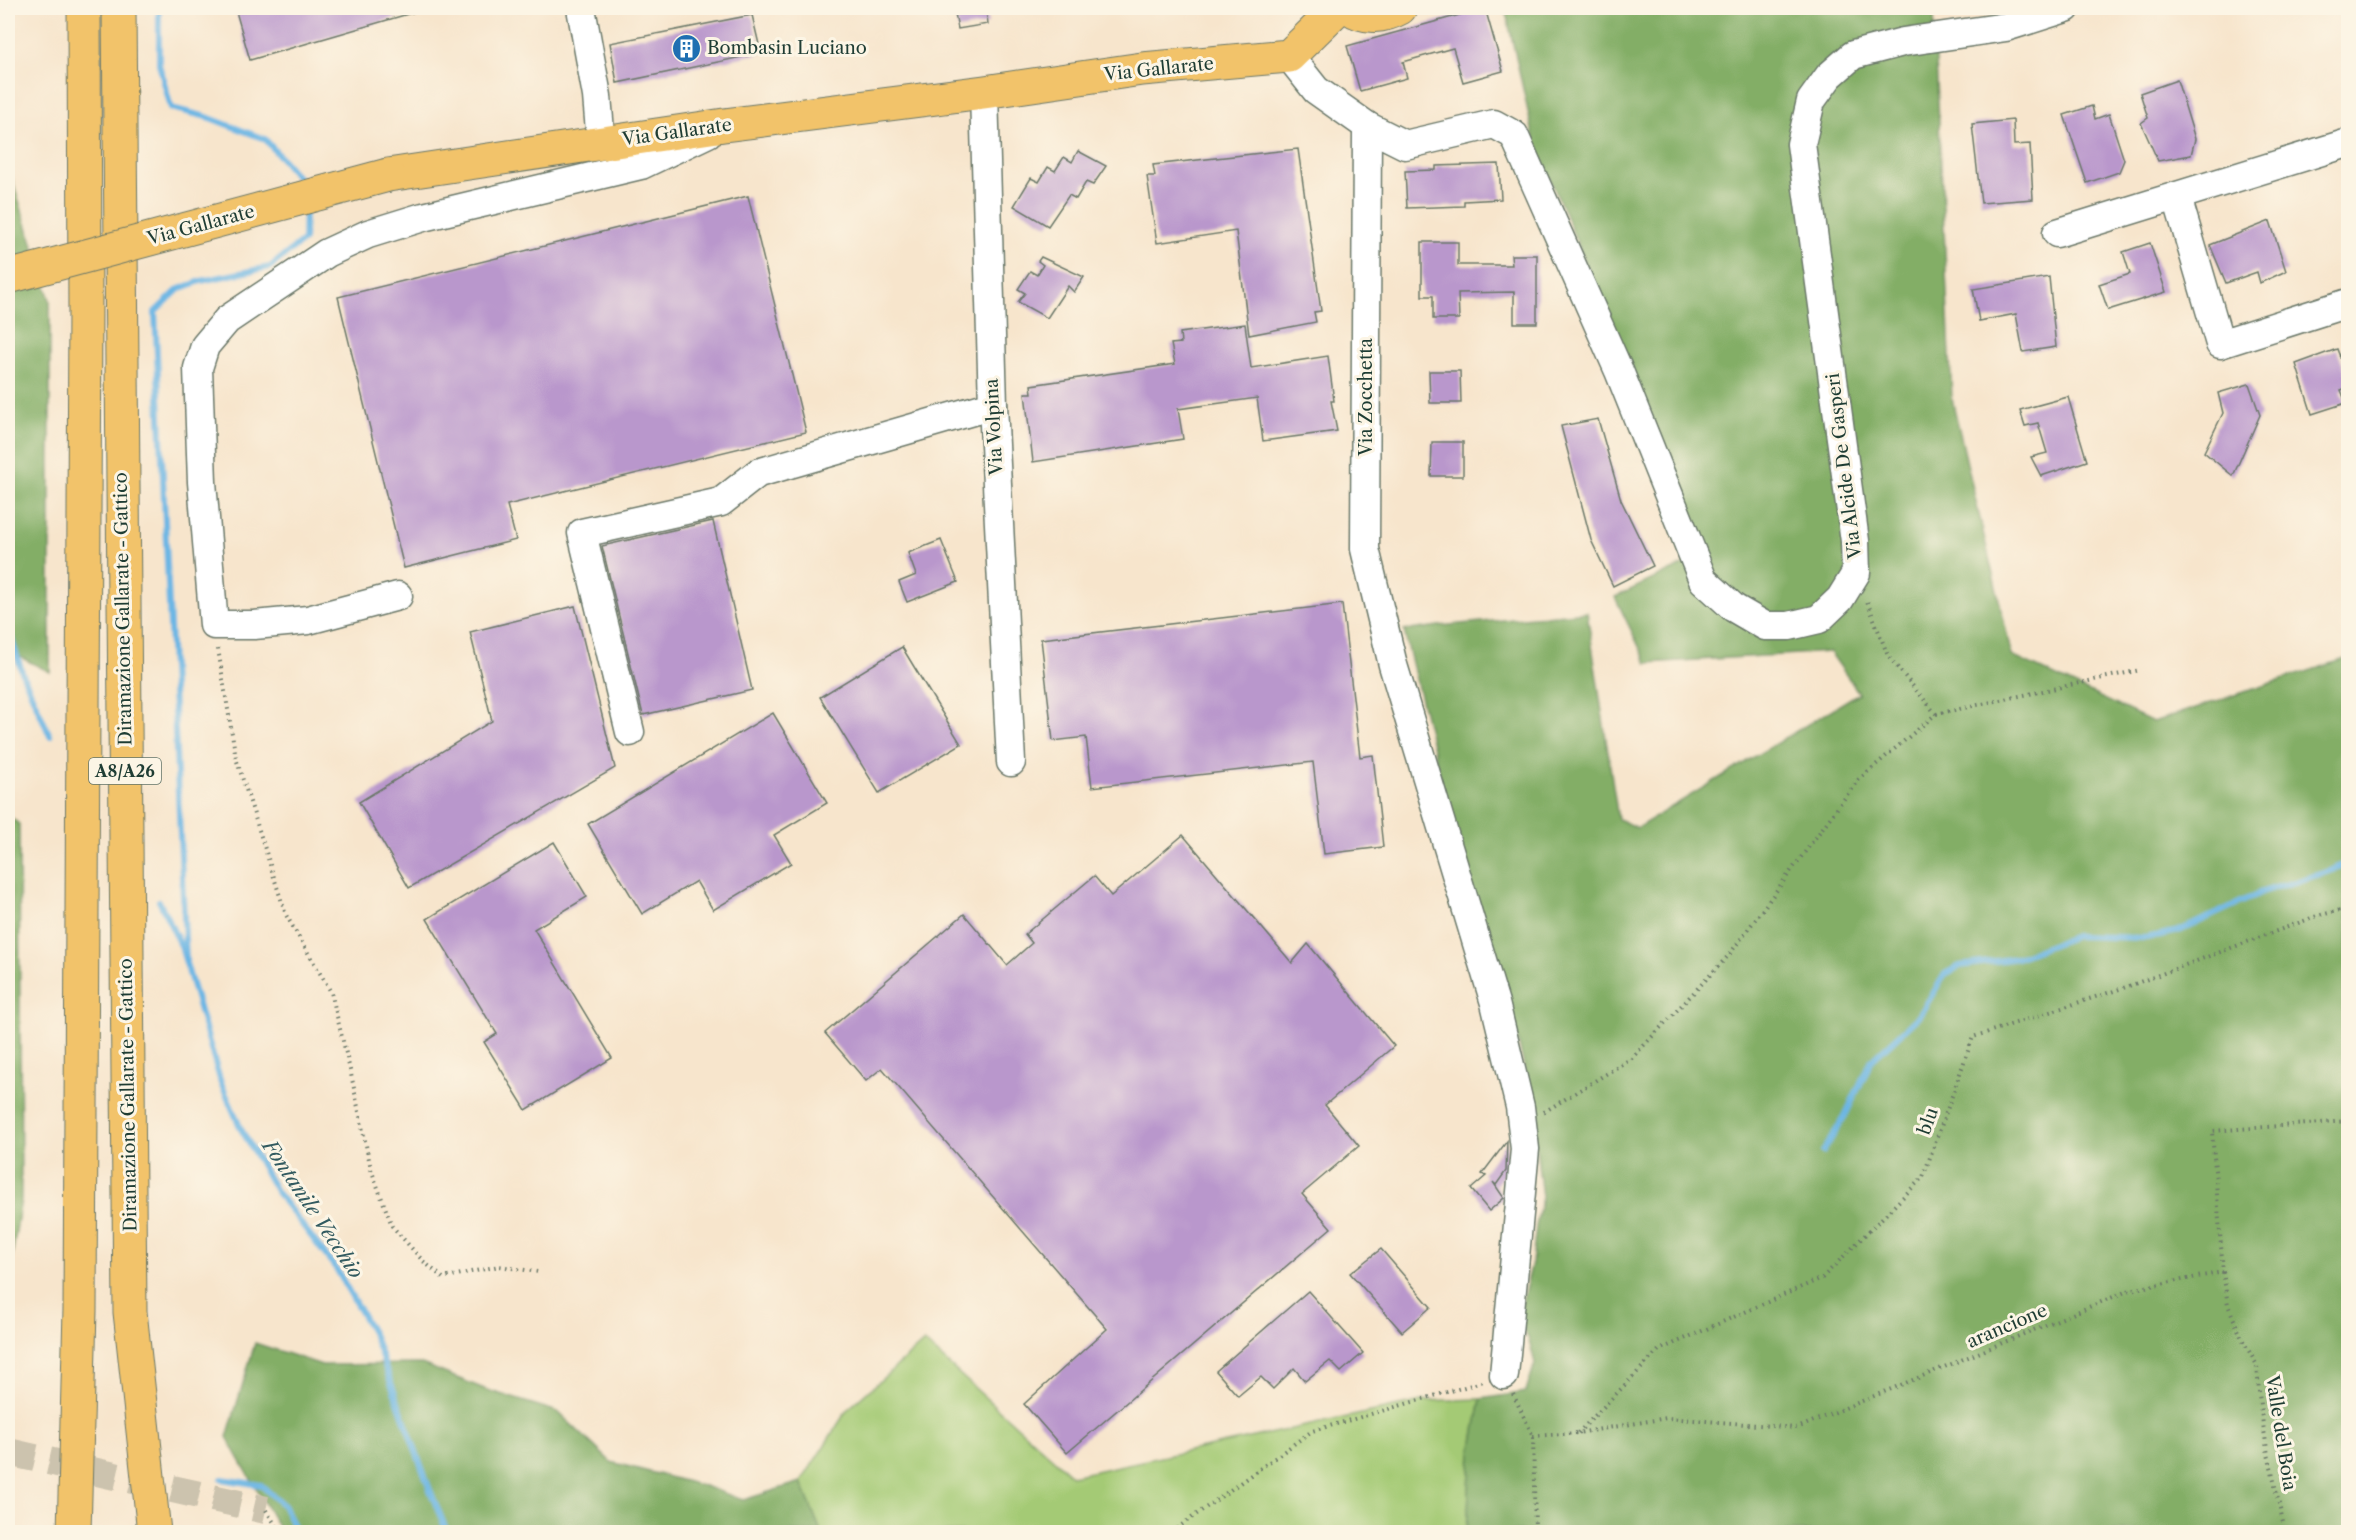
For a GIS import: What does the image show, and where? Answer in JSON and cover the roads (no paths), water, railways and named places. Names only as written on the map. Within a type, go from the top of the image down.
[{"type":"main road","name":"Diramazione Gallarate - Gattico","points":[[74,1533],[80,1298],[85,311],[84,8]]},
{"type":"main road","name":"Diramazione Gallarate - Gattico","points":[[119,8],[130,1312],[154,1533]]},
{"type":"main road","points":[[1289,56],[1338,8]]},
{"type":"main road","points":[[1350,8],[1365,15],[1379,16],[1392,13],[1400,8]]},
{"type":"main road","name":"Via Gallarate","points":[[8,277],[388,174],[724,125],[984,92],[1142,69],[1289,56]]},
{"type":"street","points":[[581,8],[597,96],[601,143]]},
{"type":"street","name":"Via Alcide De Gasperi","points":[[1289,56],[1316,90],[1367,126],[1405,145],[1494,124],[1514,135],[1619,371],[1703,580],[1734,608],[1765,626],[1789,626],[1819,619],[1840,599],[1856,573],[1854,529],[1801,144],[1811,100],[1829,76],[1852,55],[1903,42],[2006,27],[2066,8]]},
{"type":"street","name":"Via Volpina","points":[[984,92],[993,405],[1011,762]]},
{"type":"street","points":[[399,596],[308,620],[254,625],[214,625],[202,482],[198,368],[205,346],[227,320],[318,258],[368,234],[423,217],[641,165],[724,125]]},
{"type":"street","name":"Via Zocchetta","points":[[1367,126],[1365,549],[1393,665],[1496,1003],[1523,1125],[1525,1149],[1504,1375]]},
{"type":"street","points":[[2057,233],[2349,143]]},
{"type":"street","points":[[2177,197],[2220,344],[2349,303]]},
{"type":"street","points":[[630,732],[582,533],[721,502],[758,473],[993,405]]},
{"type":"waterway","points":[[159,8],[159,64],[171,108],[207,117],[265,139],[305,186]]},
{"type":"waterway","points":[[186,960],[155,312],[179,289],[201,281],[270,267],[304,240],[305,208]]},
{"type":"waterway","name":"Fontanile Vecchio","points":[[8,628],[23,675],[50,736]]},
{"type":"waterway","points":[[1823,1152],[1845,1116],[1871,1061],[1919,1016],[1945,974],[1960,966],[2017,958],[2075,936],[2146,938],[2179,931],[2262,892],[2333,870],[2348,862]]},
{"type":"waterway","name":"Fontanile Vecchio","points":[[159,901],[181,946],[221,1083],[241,1129],[276,1191],[337,1270],[374,1336],[447,1532]]},
{"type":"waterway","points":[[222,1479],[261,1485],[283,1505],[296,1532]]},
{"type":"tunnel","points":[[8,1452],[266,1510]]},
{"type":"place","name":"Bombasin Luciano","points":[[686,48]]}]
